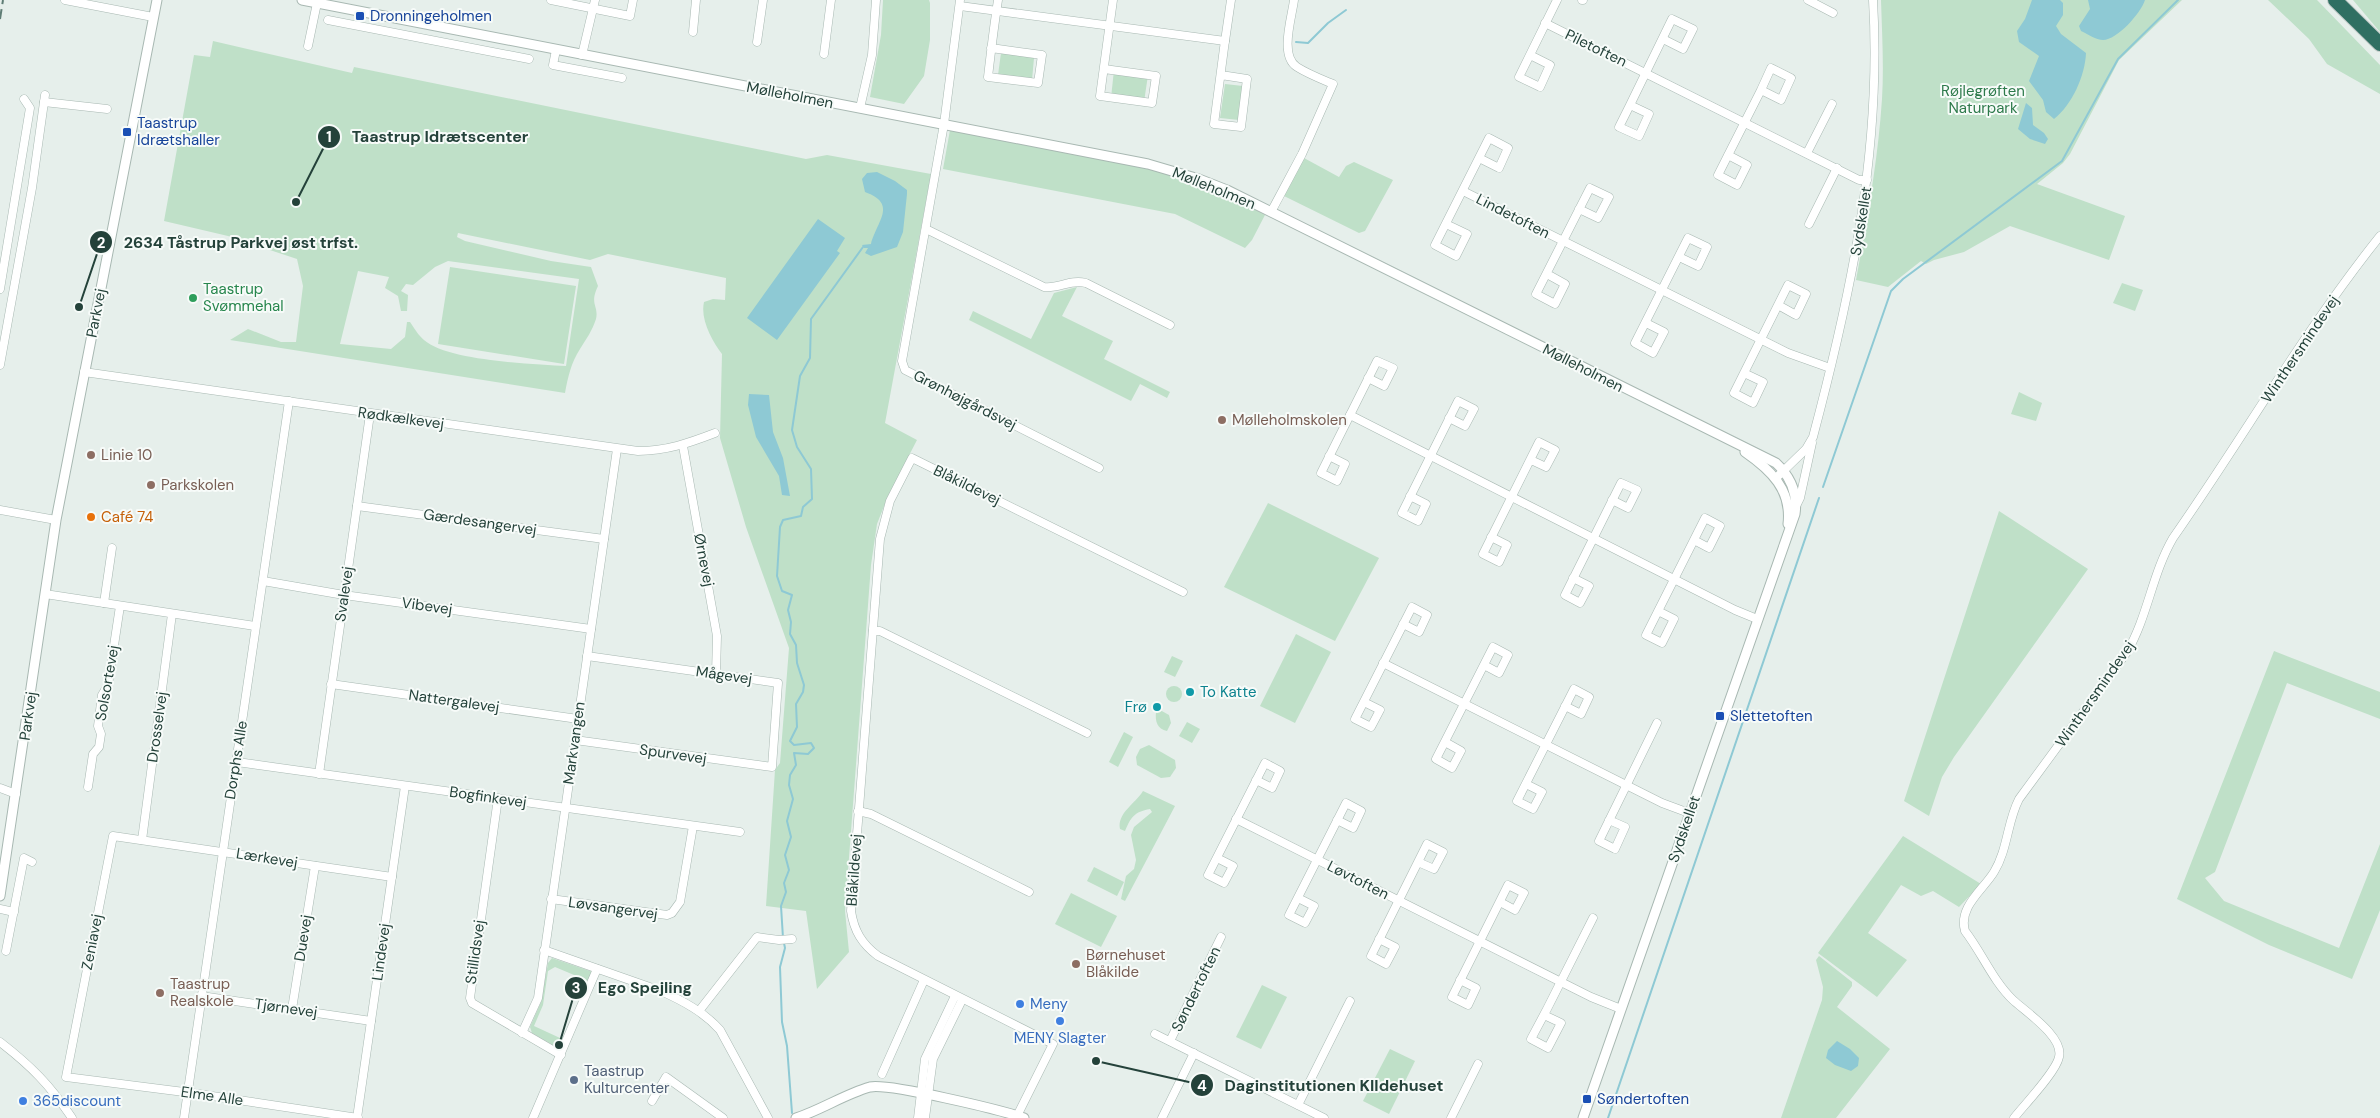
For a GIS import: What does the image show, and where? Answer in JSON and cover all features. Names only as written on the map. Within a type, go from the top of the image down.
[{"type":"highway","points":[[2336,0],[2380,44]]},
{"type":"highway","points":[[2344,0],[2367,31]]},
{"type":"street","points":[[66,0],[153,17]]},
{"type":"street","name":"Parkvej","points":[[0,896],[56,520],[156,0]]},
{"type":"street","name":"Mølleholmen","points":[[302,0],[944,124],[1176,171],[1227,190],[1733,443],[1767,458],[1784,470]]},
{"type":"street","points":[[551,0],[630,16],[633,0]]},
{"type":"street","points":[[574,69],[595,0]]},
{"type":"street","points":[[693,32],[696,0]]},
{"type":"street","points":[[757,42],[763,0]]},
{"type":"street","points":[[824,54],[831,0]]},
{"type":"street","points":[[860,108],[872,54],[876,0]]},
{"type":"street","points":[[991,48],[1042,54],[1038,83],[988,77],[991,48],[998,0]]},
{"type":"street","points":[[1104,69],[1156,76],[1152,103],[1100,96],[1113,0]]},
{"type":"street","points":[[1221,75],[1247,79],[1241,127],[1214,124],[1231,0]]},
{"type":"street","name":"Mølleholmen","points":[[1271,212],[1302,154],[1333,84],[1295,66],[1290,59],[1288,42],[1294,0]]},
{"type":"street","points":[[1530,55],[1550,65],[1540,87],[1519,77],[1557,0]]},
{"type":"street","name":"Sydskellet","points":[[1583,1118],[1800,498],[1856,250],[1867,180],[1874,76],[1873,0]]},
{"type":"street","points":[[1804,1],[1833,12]]},
{"type":"street","points":[[308,46],[317,3]]},
{"type":"street","points":[[960,3],[996,11],[1225,42]]},
{"type":"street","name":"Grønhøjgårdsvej","points":[[960,3],[944,124],[902,361],[906,370],[1099,468]]},
{"type":"street","points":[[386,31],[388,17]]},
{"type":"street","points":[[328,20],[529,58]]},
{"type":"street","name":"Piletoften","points":[[1546,23],[1859,180],[1867,180]]},
{"type":"street","points":[[464,46],[466,32]]},
{"type":"street","points":[[1630,105],[1663,39]]},
{"type":"street","points":[[556,50],[554,65],[622,78]]},
{"type":"street","points":[[1728,155],[1761,90]]},
{"type":"street","points":[[0,365],[32,188],[45,98],[107,109]]},
{"type":"street","points":[[0,289],[30,108],[24,99]]},
{"type":"street","points":[[1807,153],[1832,104]]},
{"type":"street","name":"Lindetoften","points":[[1446,224],[1467,234],[1456,256],[1435,245],[1479,158]]},
{"type":"street","points":[[1809,224],[1837,168]]},
{"type":"street","name":"Lindetoften","points":[[1463,191],[1760,340],[1788,353],[1830,368]]},
{"type":"street","name":"Lindetoften","points":[[1546,274],[1579,209]]},
{"type":"street","points":[[926,229],[1044,287],[1054,288],[1072,281],[1086,283],[1170,325]]},
{"type":"street","name":"Winthersmindevej","points":[[2014,1118],[2057,1062],[2060,1055],[2058,1046],[2050,1032],[2011,998],[2000,984],[1965,931],[1963,918],[1966,908],[2000,861],[2009,824],[2020,799],[2136,637],[2159,565],[2173,538],[2312,330],[2356,266],[2380,236]]},
{"type":"street","points":[[1646,323],[1679,257]]},
{"type":"street","points":[[1744,373],[1778,305]]},
{"type":"street","name":"Rødkælkevej","points":[[84,372],[617,449],[659,451],[683,446],[715,433]]},
{"type":"street","points":[[1329,456],[1368,378]]},
{"type":"street","name":"Dorphs Alle","points":[[184,1118],[289,401]]},
{"type":"street","name":"Svalevej","points":[[319,774],[370,414]]},
{"type":"street","points":[[1350,415],[1739,612],[1757,618]]},
{"type":"street","points":[[1410,496],[1449,418]]},
{"type":"street","name":"Sydskellet","points":[[1784,540],[1788,511],[1784,492],[1776,478],[1806,449],[1813,437]]},
{"type":"street","name":"Mølleholmen","points":[[1733,443],[1763,464],[1776,478]]},
{"type":"street","name":"Ørnevej","points":[[683,446],[717,636],[716,674]]},
{"type":"street","name":"Markvangen","points":[[522,1034],[538,998],[617,449]]},
{"type":"street","name":"Blåkildevej","points":[[1021,1117],[1053,1044],[878,956],[867,948],[853,925],[851,911],[873,631],[883,524],[890,500],[912,458],[1183,592]]},
{"type":"street","points":[[1491,537],[1531,460]]},
{"type":"street","name":"Sydskellet","points":[[1784,470],[1793,487],[1796,506]]},
{"type":"street","points":[[1573,578],[1612,500]]},
{"type":"street","name":"Gærdesangervej","points":[[357,506],[604,539]]},
{"type":"street","points":[[0,510],[56,520]]},
{"type":"street","points":[[1658,611],[1694,540]]},
{"type":"street","points":[[104,603],[112,548]]},
{"type":"street","name":"Vibevej","points":[[263,581],[344,595],[591,629]]},
{"type":"street","points":[[45,594],[255,626]]},
{"type":"street","name":"Solsortevej","points":[[88,787],[93,754],[99,747],[101,734],[98,726],[102,695],[108,684],[120,606]]},
{"type":"street","name":"Drosselvej","points":[[142,840],[172,614]]},
{"type":"street","points":[[1364,702],[1403,624]]},
{"type":"street","points":[[873,631],[880,631],[1087,733]]},
{"type":"street","name":"Mågevej","points":[[587,656],[778,683],[772,767]]},
{"type":"street","points":[[1383,663],[1662,803],[1689,813]]},
{"type":"street","points":[[1445,742],[1484,665]]},
{"type":"street","name":"Nattergalevej","points":[[331,684],[578,719]]},
{"type":"street","points":[[1526,784],[1565,706]]},
{"type":"street","points":[[1609,820],[1657,723]]},
{"type":"street","name":"Spurvevej","points":[[575,740],[772,767]]},
{"type":"street","name":"Bogfinkevej","points":[[237,762],[740,832]]},
{"type":"street","points":[[1217,858],[1256,780]]},
{"type":"street","name":"Lindevej","points":[[357,1118],[405,786]]},
{"type":"street","points":[[0,788],[16,794]]},
{"type":"street","name":"Stillidsvej","points":[[498,798],[469,994],[472,1003],[561,1056]]},
{"type":"street","name":"Blåkildevej","points":[[858,811],[871,814],[1029,892]]},
{"type":"street","name":"Løvtoften","points":[[1236,819],[1591,997],[1621,1009]]},
{"type":"street","name":"Løvtoften","points":[[1298,898],[1337,820]]},
{"type":"street","name":"Løvsangervej","points":[[552,899],[667,915],[672,913],[680,902],[693,826]]},
{"type":"street","name":"Zeniavej","points":[[66,1077],[112,838],[114,836],[142,840]]},
{"type":"street","name":"Lærkevej","points":[[142,840],[392,877]]},
{"type":"street","points":[[6,951],[24,858],[32,862]]},
{"type":"street","name":"Løvtoften","points":[[1379,939],[1418,862]]},
{"type":"street","name":"Duevej","points":[[292,1009],[315,866]]},
{"type":"street","points":[[1460,980],[1500,902]]},
{"type":"street","points":[[0,909],[14,912]]},
{"type":"street","points":[[1544,1015],[1593,918]]},
{"type":"street","points":[[699,1011],[757,937],[787,940]]},
{"type":"street","name":"Søndertoften","points":[[1170,1041],[1221,937]]},
{"type":"street","points":[[544,950],[662,991],[699,1011],[720,1030],[768,1118]]},
{"type":"street","points":[[533,1118],[597,969]]},
{"type":"street","points":[[882,1074],[924,980]]},
{"type":"street","name":"Tjørnevej","points":[[201,996],[372,1021]]},
{"type":"street","points":[[918,1118],[933,1059],[959,998]]},
{"type":"street","points":[[1298,1105],[1350,1000]]},
{"type":"street","name":"Søndertoften","points":[[1155,1034],[1323,1118]]},
{"type":"street","points":[[0,1042],[30,1065],[58,1096],[72,1118]]},
{"type":"street","name":"Søndertoften","points":[[1162,1118],[1194,1053]]},
{"type":"street","points":[[1451,1118],[1478,1064]]},
{"type":"street","name":"Elme Alle","points":[[66,1077],[188,1092],[357,1118]]},
{"type":"street","points":[[652,1101],[666,1077],[723,1118]]},
{"type":"street","points":[[796,1118],[871,1087],[879,1086],[1021,1117]]},
{"type":"street","points":[[923,1095],[925,1118]]},
{"type":"green space","points":[[883,0],[929,0],[930,3],[930,40],[924,76],[904,104],[870,97],[881,35]]},
{"type":"green space","name":"Røjlegrøften Naturpark","points":[[1881,0],[2182,0],[2119,60],[2070,154],[2063,163],[2037,184],[2125,216],[2109,260],[2010,226],[1964,252],[1926,264],[1921,261],[1888,287],[1856,280],[1878,145],[1883,74]]},
{"type":"green space","points":[[2268,0],[2317,0],[2380,65],[2380,94],[2327,64],[2309,39]]},
{"type":"green space","points":[[2353,0],[2380,0],[2380,32]]},
{"type":"green space","points":[[213,41],[352,73],[354,67],[806,159],[827,155],[931,174],[885,423],[917,440],[888,496],[877,524],[871,565],[845,911],[849,952],[817,989],[806,911],[766,906],[775,770],[780,763],[789,648],[746,527],[720,438],[722,354],[708,330],[703,309],[704,302],[713,299],[725,300],[726,278],[608,254],[590,260],[458,233],[457,237],[465,241],[551,261],[591,267],[598,286],[594,297],[596,319],[574,360],[565,393],[230,340],[248,329],[281,342],[296,342],[303,286],[297,259],[228,236],[164,221],[194,55],[210,57]],"holes":[[[448,261],[579,279],[566,366],[492,360],[452,353],[424,340],[410,322],[407,322],[405,337],[391,349],[340,344],[358,271],[389,277],[385,288],[398,296],[401,311],[407,311],[408,295],[401,291],[406,284],[413,285],[435,267]]]},
{"type":"green space","points":[[1001,53],[1034,58],[1032,80],[998,75]]},
{"type":"green space","points":[[1114,70],[1148,75],[1144,102],[1111,98]]},
{"type":"green space","points":[[1225,84],[1243,86],[1239,120],[1220,118]]},
{"type":"green space","points":[[950,130],[1183,176],[1228,195],[1265,215],[1252,240],[1245,248],[1175,214],[943,169]]},
{"type":"green space","points":[[1304,158],[1339,177],[1346,166],[1354,162],[1393,180],[1365,231],[1359,233],[1284,196]]},
{"type":"green space","points":[[450,267],[576,286],[564,364],[438,344]]},
{"type":"green space","points":[[2122,283],[2143,290],[2135,311],[2113,303]]},
{"type":"green space","points":[[1077,287],[1062,316],[1113,341],[1104,359],[1170,392],[1167,398],[1140,384],[1131,401],[969,320],[973,311],[1031,339],[1054,293]]},
{"type":"green space","points":[[2019,392],[2042,403],[2036,421],[2011,414]]},
{"type":"green space","points":[[1268,503],[1379,558],[1335,641],[1224,587]]},
{"type":"green space","points":[[1999,511],[2088,569],[1954,757],[1942,777],[1929,816],[1904,801]]},
{"type":"green space","points":[[1296,634],[1331,652],[1295,723],[1260,706]]},
{"type":"green space","points":[[2274,651],[2380,692],[2380,719],[2287,683],[2215,872],[2205,878],[2224,901],[2339,948],[2380,844],[2380,910],[2352,979],[2269,945],[2177,899]]},
{"type":"green space","points":[[1172,656],[1183,661],[1175,677],[1164,672]]},
{"type":"green space","points":[[1174,686],[1180,688],[1182,694],[1180,700],[1174,702],[1168,700],[1166,694],[1168,688]]},
{"type":"green space","points":[[1160,710],[1169,715],[1171,723],[1167,731],[1161,728],[1156,721],[1156,712]]},
{"type":"green space","points":[[1187,722],[1200,729],[1192,743],[1179,736]]},
{"type":"green space","points":[[1124,732],[1133,737],[1118,767],[1109,762]]},
{"type":"green space","points":[[1149,745],[1175,760],[1176,768],[1170,777],[1161,778],[1137,765],[1136,757],[1140,749]]},
{"type":"green space","points":[[1143,791],[1175,806],[1125,901],[1121,899],[1126,876],[1134,869],[1136,860],[1131,835],[1134,827],[1152,812],[1150,809],[1137,814],[1131,819],[1125,831],[1120,829],[1120,823],[1124,813]]},
{"type":"green space","points":[[1903,836],[1981,884],[1959,907],[1933,891],[1921,896],[1901,885],[1868,933],[1907,960],[1877,997],[1818,953]]},
{"type":"green space","points":[[1094,867],[1124,882],[1117,896],[1087,881]]},
{"type":"green space","points":[[1071,893],[1117,916],[1101,947],[1055,924]]},
{"type":"green space","points":[[1819,956],[1852,982],[1852,986],[1837,1007],[1890,1049],[1836,1118],[1781,1118],[1822,1000],[1823,987],[1816,960]]},
{"type":"green space","points":[[552,958],[593,972],[586,986],[586,980],[555,967],[548,971],[543,1005],[534,1026],[560,1038],[564,1037],[558,1048],[532,1033],[530,1027],[541,1002],[548,963]]},
{"type":"green space","points":[[1262,985],[1287,997],[1261,1049],[1236,1037]]},
{"type":"green space","points":[[1390,1049],[1415,1061],[1389,1114],[1363,1101]]},
{"type":"water","points":[[2032,0],[2060,0],[2063,3],[2063,15],[2056,26],[2061,34],[2086,53],[2083,71],[2072,98],[2054,119],[2046,112],[2043,100],[2029,81],[2039,56],[2019,42],[2017,31],[2025,19]]},
{"type":"water","points":[[2088,0],[2145,0],[2139,12],[2128,25],[2115,36],[2100,40],[2081,31],[2079,26],[2090,9]]},
{"type":"water","points":[[2026,103],[2032,108],[2033,125],[2044,133],[2048,139],[2045,144],[2030,139],[2018,129]]},
{"type":"water","points":[[877,172],[895,181],[907,190],[907,194],[903,232],[897,247],[871,256],[865,253],[868,248],[864,248],[862,245],[871,244],[883,214],[883,208],[881,202],[865,192],[862,179],[867,173]]},
{"type":"water","points":[[818,219],[845,238],[837,251],[840,253],[777,340],[747,318]]},
{"type":"water","points":[[749,394],[769,395],[773,432],[783,458],[790,496],[782,495],[779,476],[756,437],[748,405]]},
{"type":"water","points":[[1837,1041],[1850,1049],[1859,1058],[1858,1066],[1851,1071],[1835,1065],[1826,1058],[1828,1050]]},
{"type":"waterway","points":[[1823,487],[1891,291],[1903,279],[2062,161],[2118,59],[2178,0]]},
{"type":"waterway","points":[[1296,42],[1308,43],[1328,23],[1346,10]]},
{"type":"waterway","points":[[783,938],[781,906],[786,892],[784,883],[789,870],[785,855],[791,837],[787,821],[793,799],[789,785],[790,775],[796,765],[794,753],[808,754],[814,748],[811,743],[794,745],[790,741],[797,727],[796,704],[803,692],[804,685],[797,663],[796,645],[790,634],[791,622],[788,610],[792,595],[782,591],[777,576],[780,527],[783,520],[801,516],[803,507],[812,499],[811,469],[797,447],[792,430],[800,376],[810,358],[811,319],[863,247]]},
{"type":"waterway","points":[[1608,1118],[1819,498]]},
{"type":"waterway","points":[[784,943],[785,948],[780,967],[782,1022],[787,1046],[792,1113]]},
{"type":"railway","points":[[0,19],[3,0]]},
{"type":"place","name":"Dronningeholmen","points":[[360,16]]},
{"type":"place","name":"Taastrup Idrætshaller","points":[[127,132]]},
{"type":"place","name":"Taastrup Idrætscenter","points":[[296,202]]},
{"type":"place","name":"Taastrup Svømmehal","points":[[193,298]]},
{"type":"place","name":"2634 Tåstrup Parkvej øst trfst.","points":[[79,307]]},
{"type":"place","name":"Mølleholmskolen","points":[[1222,420]]},
{"type":"place","name":"Linie 10","points":[[91,455]]},
{"type":"place","name":"Parkskolen","points":[[151,485]]},
{"type":"place","name":"Café 74","points":[[91,517]]},
{"type":"place","name":"To Katte","points":[[1190,692]]},
{"type":"place","name":"Frø","points":[[1157,707]]},
{"type":"place","name":"Slettetoften","points":[[1720,716]]},
{"type":"place","name":"Børnehuset Blåkilde","points":[[1076,964]]},
{"type":"place","name":"Taastrup Realskole","points":[[160,993]]},
{"type":"place","name":"Meny","points":[[1020,1004]]},
{"type":"place","name":"MENY Slagter","points":[[1060,1021]]},
{"type":"place","name":"Ego Spejling","points":[[559,1045]]},
{"type":"place","name":"Daginstitutionen KIldehuset","points":[[1096,1061]]},
{"type":"place","name":"Taastrup Kulturcenter","points":[[574,1080]]},
{"type":"place","name":"Søndertoften","points":[[1587,1099]]},
{"type":"place","name":"365discount","points":[[23,1101]]}]
